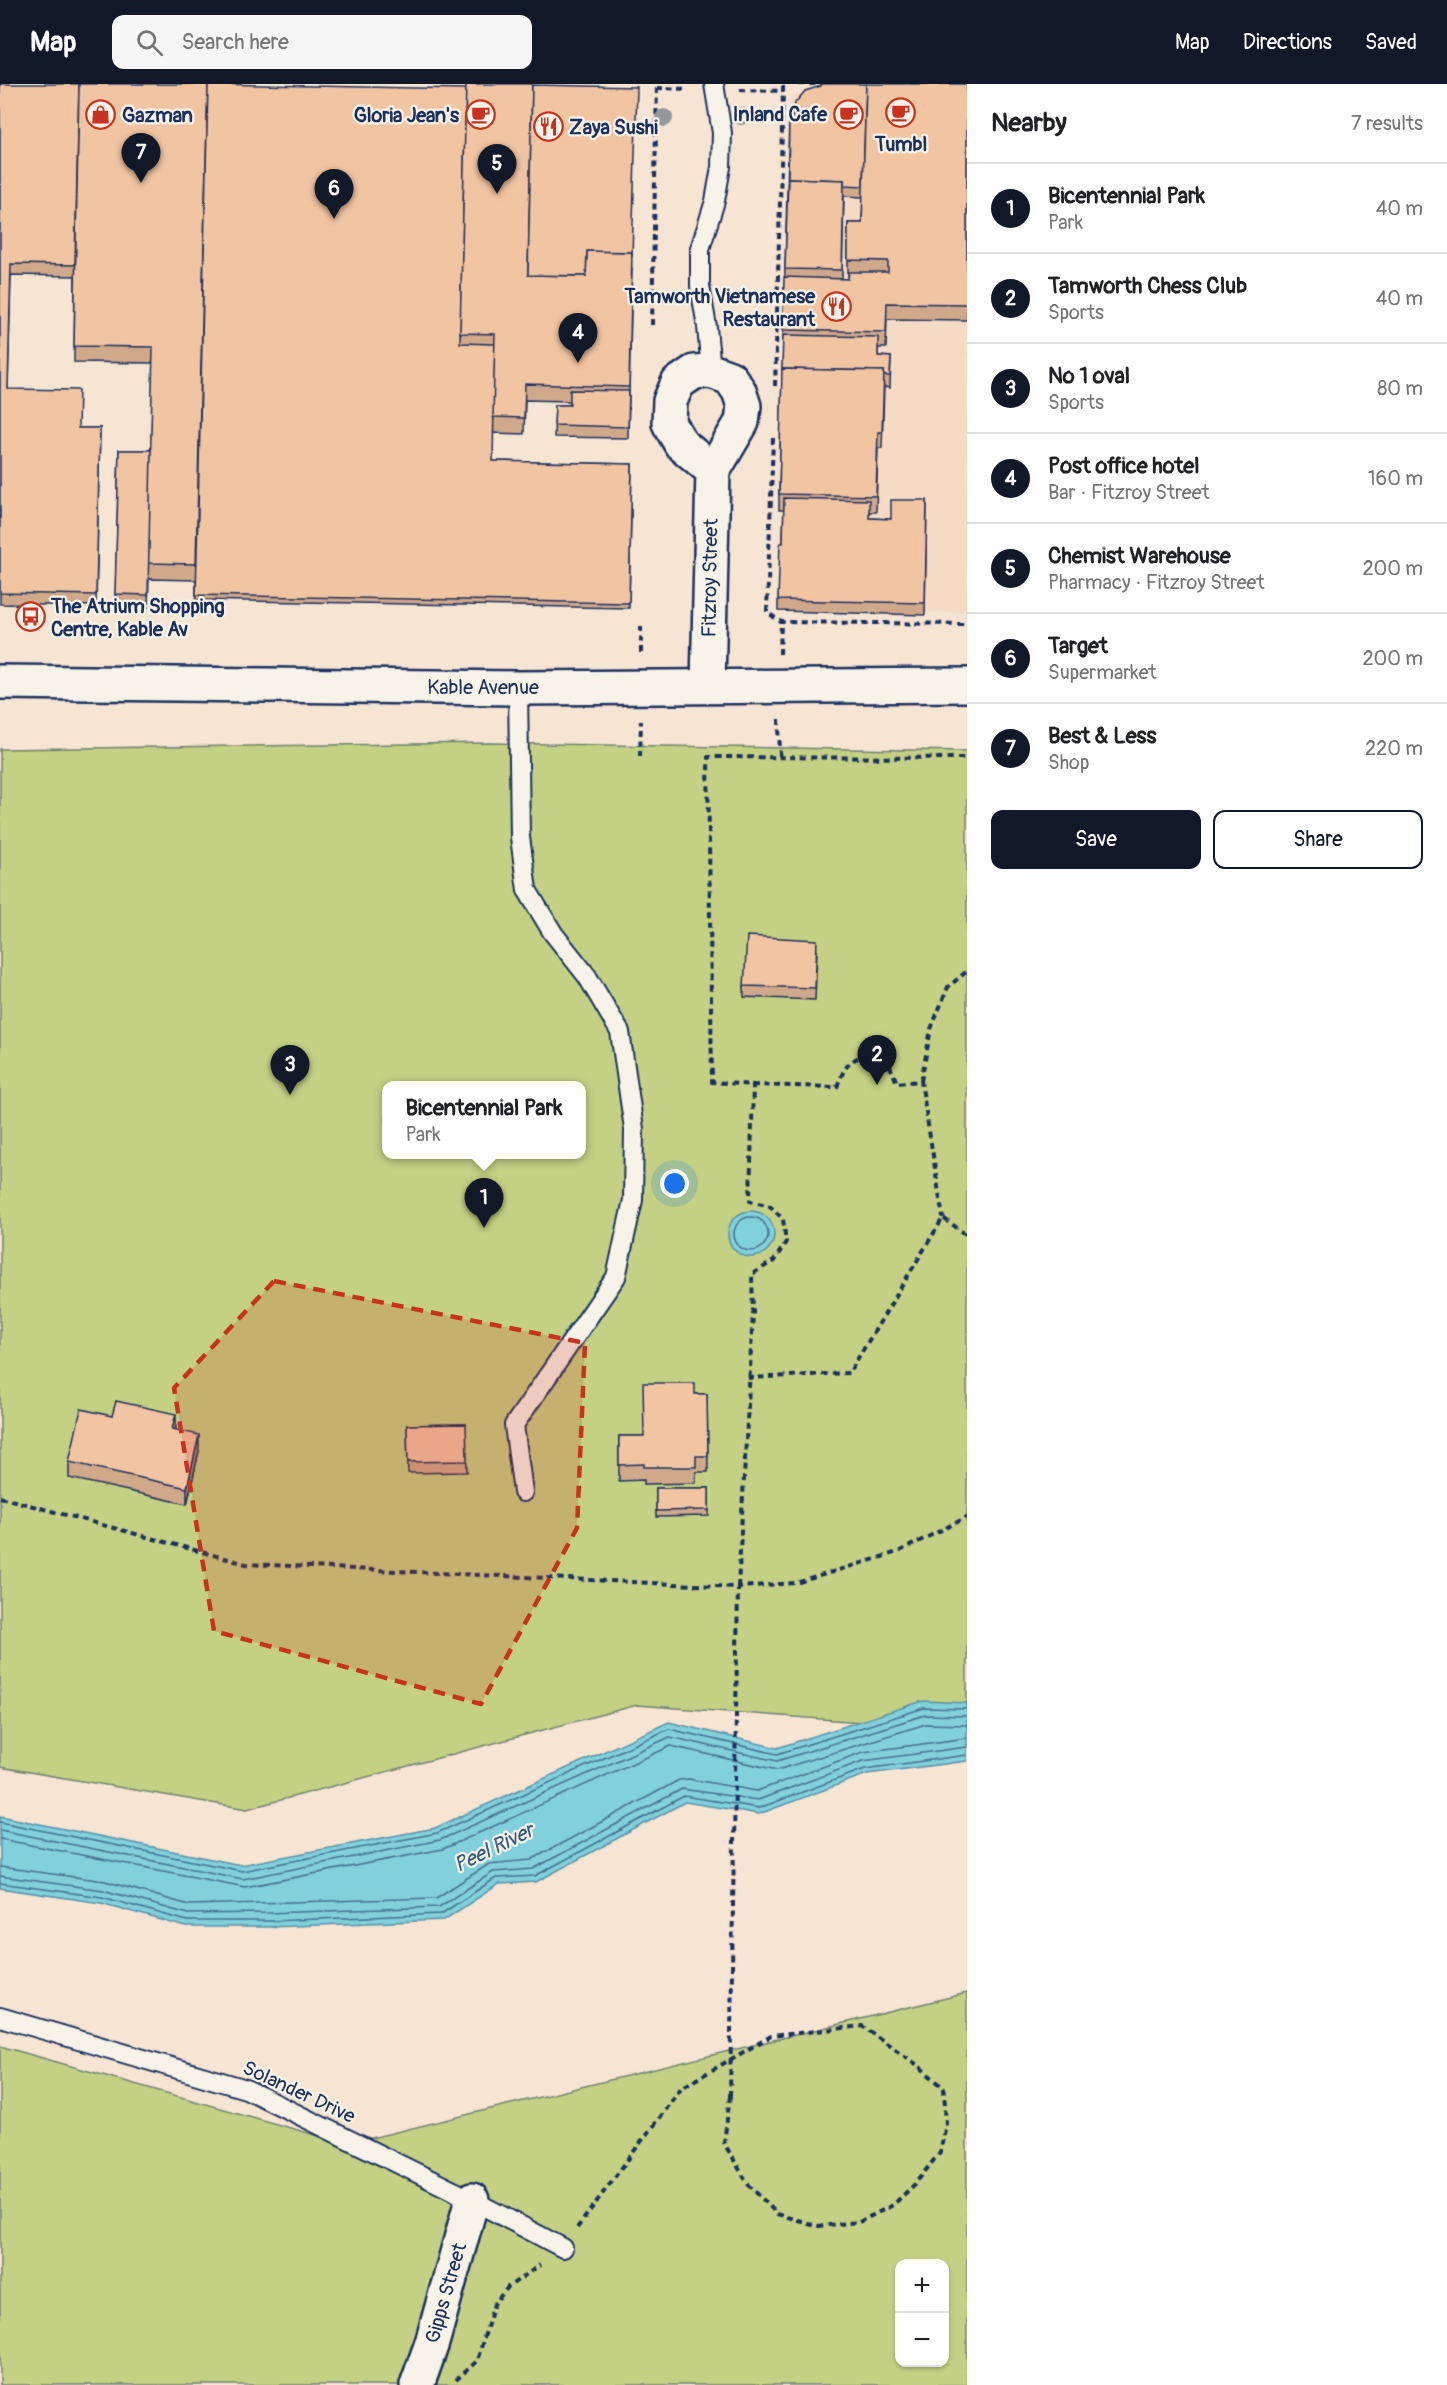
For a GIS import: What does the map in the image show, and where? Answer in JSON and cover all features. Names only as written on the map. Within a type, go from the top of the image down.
[{"type":"street","points":[[711,371],[694,372],[678,383],[670,401],[669,423],[681,444],[713,471]]},
{"type":"street","name":"Fitzroy Street","points":[[708,685],[713,471],[742,422],[744,406],[739,391],[729,378],[711,371]]},
{"type":"street","name":"Kable Avenue","points":[[0,682],[518,688],[967,685]]},
{"type":"street","name":"Gipps Street","points":[[417,2385],[432,2343],[472,2200]]},
{"type":"lane","points":[[711,371],[700,286],[700,249],[715,201],[721,167],[722,133],[714,88]]},
{"type":"lane","points":[[518,688],[520,837],[527,890],[553,933],[587,976],[620,1032],[634,1129],[633,1200],[616,1276],[514,1425],[524,1492]]},
{"type":"lane","name":"Solander Drive","points":[[0,2017],[246,2089],[472,2200],[563,2248]]},
{"type":"path","points":[[775,388],[783,84]]},
{"type":"path","points":[[799,84],[835,85]]},
{"type":"path","points":[[652,325],[657,86],[783,91]]},
{"type":"path","points":[[773,435],[767,612],[781,622],[967,624]]},
{"type":"path","points":[[780,657],[781,622]]},
{"type":"path","points":[[641,623],[641,630]]},
{"type":"path","points":[[779,714],[780,757]]},
{"type":"path","points":[[640,745],[640,756]]},
{"type":"path","points":[[921,1081],[897,1083],[890,1066],[872,1053],[858,1057],[844,1068],[837,1087],[712,1082],[708,757],[967,758]]},
{"type":"path","points":[[748,1378],[849,1374],[943,1218],[921,1081],[931,1029],[948,987],[967,971]]},
{"type":"path","points":[[451,2385],[477,2361],[495,2304],[508,2287],[563,2248],[681,2088],[771,2036],[862,2026],[919,2066],[944,2088],[946,2125],[940,2152],[915,2184],[893,2205],[859,2222],[819,2226],[777,2214],[748,2184],[724,2143],[730,2096],[738,1587],[753,1313],[752,1274],[774,1261],[786,1242],[783,1219],[770,1206],[750,1201],[753,1085]]},
{"type":"path","points":[[943,1218],[967,1235]]},
{"type":"path","points":[[0,1497],[246,1564],[738,1587],[796,1583],[807,1580],[898,1552],[967,1518]]},
{"type":"highlighted area","points":[[274,1281],[585,1343],[577,1528],[481,1704],[214,1631],[174,1388]]},
{"type":"shaded area","points":[[790,94],[967,97],[967,612],[889,613],[780,554]]},
{"type":"green space","points":[[491,743],[967,751],[967,1730],[637,1705],[247,1809],[0,1767],[0,749]]},
{"type":"green space","points":[[967,1993],[967,2385],[0,2385],[0,2046],[347,2144]]},
{"type":"water","points":[[751,1211],[767,1218],[774,1234],[767,1250],[751,1257],[735,1250],[728,1234],[735,1218]]},
{"type":"water","name":"Peel River","points":[[923,1701],[967,1703],[967,1761],[867,1774],[759,1814],[685,1802],[536,1882],[499,1884],[444,1920],[269,1927],[186,1927],[101,1903],[0,1888],[0,1816],[241,1865],[435,1828],[669,1722],[777,1748]]},
{"type":"building","points":[[0,84],[79,84],[75,265],[11,264],[8,389],[79,390],[78,428],[100,428],[96,595],[0,593]]},
{"type":"building","points":[[79,84],[208,84],[196,564],[148,563],[153,347],[74,346]]},
{"type":"building","points":[[208,84],[466,89],[460,343],[495,344],[493,461],[632,464],[629,603],[196,595]]},
{"type":"building","points":[[466,84],[532,84],[528,275],[586,276],[587,251],[632,252],[629,387],[525,384],[524,418],[493,417],[495,334],[460,333]]},
{"type":"building","points":[[821,84],[866,84],[863,186],[844,185],[844,180],[788,178],[789,118],[792,118],[795,103],[805,91],[821,86]]},
{"type":"building","points":[[866,84],[967,84],[967,304],[887,303],[886,332],[783,330],[784,277],[848,279],[849,272],[888,272],[888,261],[848,260],[848,223],[862,223]]},
{"type":"building","points":[[532,85],[637,87],[632,257],[632,252],[587,251],[586,276],[528,275]]},
{"type":"building","points":[[788,178],[844,180],[842,270],[785,269]]},
{"type":"building","points":[[783,335],[878,337],[878,356],[891,357],[890,376],[884,376],[884,371],[782,369]]},
{"type":"building","points":[[782,369],[884,371],[882,432],[878,432],[876,496],[779,494]]},
{"type":"building","points":[[570,390],[629,391],[628,427],[554,425],[555,405],[570,405]]},
{"type":"building","points":[[119,450],[151,450],[148,595],[115,594]]},
{"type":"building","points":[[784,498],[869,500],[869,518],[891,519],[891,500],[927,500],[925,603],[778,600]]},
{"type":"building","points":[[747,936],[817,940],[815,988],[744,986]]},
{"type":"building","points":[[643,1383],[695,1383],[695,1394],[707,1394],[708,1456],[696,1456],[696,1467],[619,1465],[619,1436],[644,1436]]},
{"type":"building","points":[[116,1401],[176,1414],[172,1429],[199,1435],[187,1488],[69,1462],[81,1409],[112,1416]]},
{"type":"building","points":[[466,1424],[467,1461],[408,1462],[407,1425]]},
{"type":"building","points":[[656,1488],[709,1488],[709,1510],[656,1511]]},
{"type":"place","name":"Tumbl","points":[[901,113]]},
{"type":"place","name":"Inland Cafe","points":[[848,114]]},
{"type":"place","name":"Gazman","points":[[101,115]]},
{"type":"place","name":"Gloria Jean's","points":[[480,115]]},
{"type":"place","name":"Zaya Sushi","points":[[548,127]]},
{"type":"place","name":"Best & Less","points":[[141,183]]},
{"type":"place","name":"Chemist Warehouse","points":[[497,194]]},
{"type":"place","name":"Target","points":[[334,219]]},
{"type":"place","name":"Tamworth Vietnamese Restaurant","points":[[836,307]]},
{"type":"place","name":"Post office hotel","points":[[578,363]]},
{"type":"place","name":"The Atrium Shopping Centre, Kable Av","points":[[30,617]]},
{"type":"place","name":"Tamworth Chess Club","points":[[877,1085]]},
{"type":"place","name":"No 1 oval","points":[[290,1095]]},
{"type":"place","name":"Bicentennial Park","points":[[484,1228]]}]
